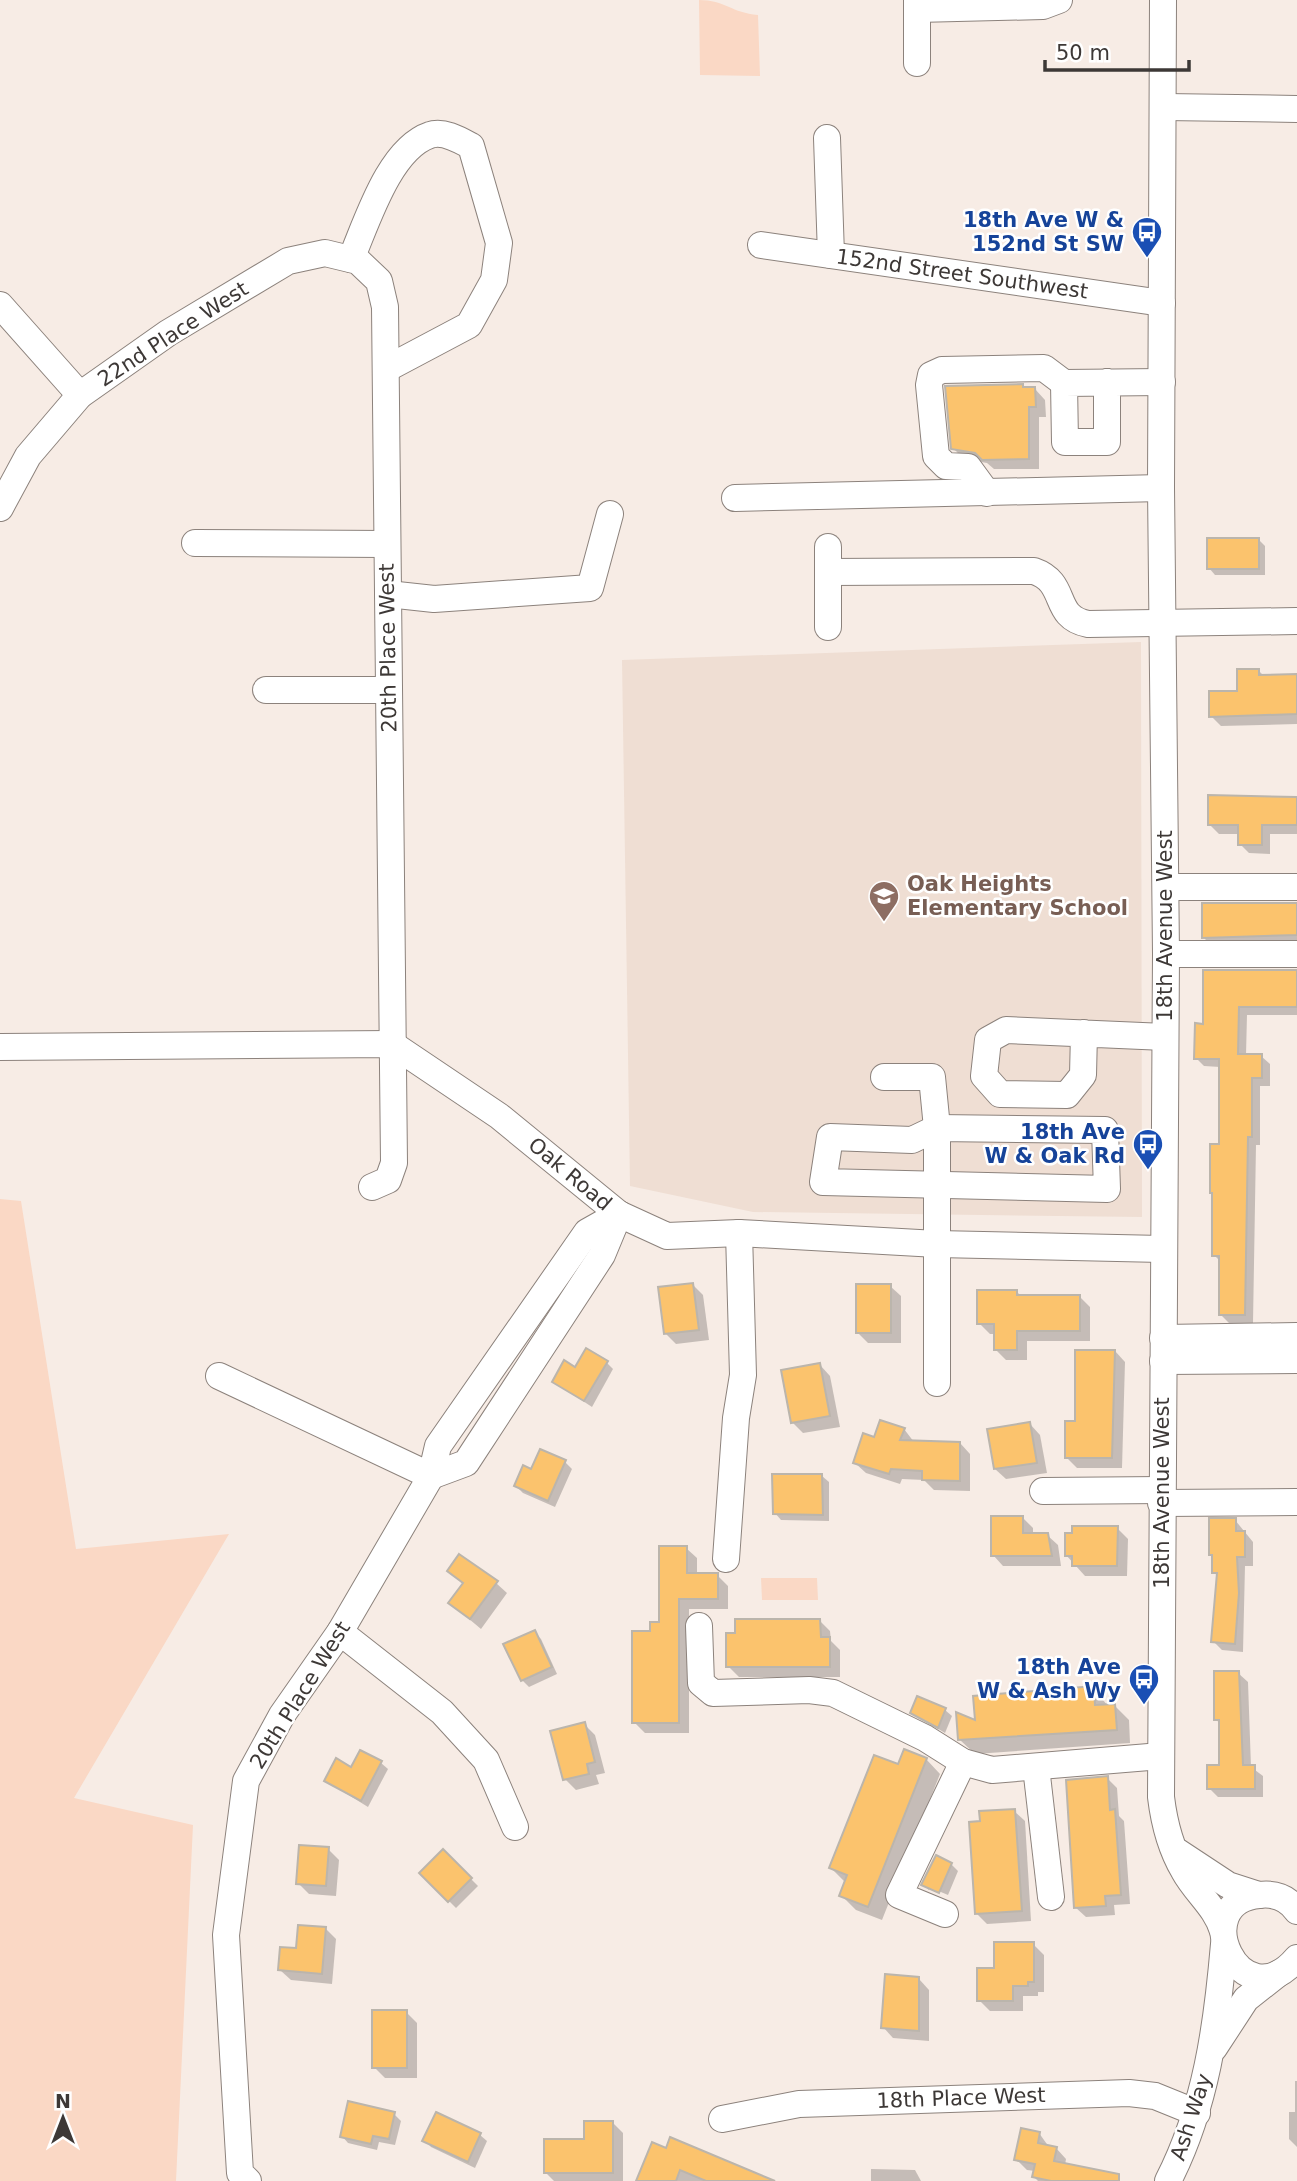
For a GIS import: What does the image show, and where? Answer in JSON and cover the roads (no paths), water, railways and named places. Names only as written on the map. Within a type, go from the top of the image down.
[{"type":"street","points":[[917,63],[917,4],[1043,6],[1059,0]]},
{"type":"street","name":"18th Avenue West","points":[[1163,0],[1165,107],[1161,488],[1166,887],[1161,1497],[1163,1813],[1184,1871],[1216,1913],[1234,1964],[1242,1971],[1265,1976],[1288,1966]]},
{"type":"street","points":[[1165,107],[1297,109]]},
{"type":"street","points":[[354,260],[384,181],[398,158],[431,134],[452,136],[471,146],[499,243],[494,280],[470,326],[386,369]]},
{"type":"street","points":[[827,138],[831,255]]},
{"type":"street","name":"152nd Street Southwest","points":[[761,245],[1163,303]]},
{"type":"street","name":"22nd Place West","points":[[0,508],[28,456],[80,395],[168,332],[288,261],[325,253],[354,260]]},
{"type":"street","name":"20th Place West","points":[[354,260],[379,281],[385,307],[394,1163],[388,1180],[372,1187]]},
{"type":"street","points":[[0,305],[80,395]]},
{"type":"street","points":[[987,493],[968,467],[946,466],[936,456],[929,385],[931,375],[942,370],[1044,368],[1064,383],[1162,382]]},
{"type":"street","points":[[1064,383],[1065,442],[1107,442],[1107,382]]},
{"type":"street","points":[[735,498],[1161,488]]},
{"type":"street","points":[[388,594],[435,599],[590,588],[610,514]]},
{"type":"street","points":[[195,543],[387,544]]},
{"type":"street","points":[[828,627],[828,559],[1034,571],[1053,581],[1062,606],[1076,622],[1297,621]]},
{"type":"street","points":[[266,690],[389,690]]},
{"type":"street","points":[[1166,887],[1297,887]]},
{"type":"street","points":[[1166,954],[1297,954]]},
{"type":"street","points":[[1084,1033],[1083,1075],[1067,1095],[999,1094],[984,1076],[988,1040],[1006,1030],[1084,1033],[1165,1037]]},
{"type":"street","points":[[0,1047],[392,1044]]},
{"type":"street","name":"Oak Road","points":[[392,1044],[499,1116],[619,1214],[667,1236],[739,1233],[937,1244],[1163,1249]]},
{"type":"street","points":[[884,1077],[932,1077],[937,1128],[938,1187],[937,1383]]},
{"type":"street","points":[[1041,1129],[1042,1094]]},
{"type":"street","points":[[937,1128],[1041,1129],[1105,1130],[1107,1189],[938,1187],[823,1182],[830,1137],[912,1140],[937,1128]]},
{"type":"street","name":"20th Place West","points":[[248,2181],[240,2173],[226,1935],[246,1781],[282,1715],[340,1632],[431,1476],[438,1446],[587,1232],[619,1214]]},
{"type":"street","points":[[726,1559],[736,1418],[743,1375],[739,1233]]},
{"type":"street","points":[[1163,1349],[1297,1336]]},
{"type":"street","points":[[1163,1349],[1297,1360]]},
{"type":"street","points":[[219,1376],[431,1476]]},
{"type":"street","points":[[1043,1491],[1297,1502]]},
{"type":"street","points":[[699,1626],[701,1683],[713,1693],[809,1690],[833,1693],[925,1738],[962,1762],[992,1770],[1161,1756]]},
{"type":"street","points":[[340,1632],[442,1712],[486,1760],[515,1827]]},
{"type":"street","points":[[945,1914],[899,1895],[962,1762]]},
{"type":"street","points":[[1036,1767],[1051,1898]]},
{"type":"street","points":[[1176,1851],[1228,1885],[1284,1899]]},
{"type":"street","points":[[1223,1938],[1235,1906],[1246,1898],[1284,1899]]},
{"type":"street","name":"Ash Way","points":[[1168,2181],[1197,2113],[1212,2052],[1223,1938]]},
{"type":"street","name":"Ash Way","points":[[1212,2052],[1246,1998],[1288,1966]]},
{"type":"street","name":"18th Place West","points":[[722,2119],[799,2104],[1129,2093],[1155,2095],[1197,2113]]},
{"type":"place","name":"18th Ave W & 152nd St SW","points":[[1147,259]]},
{"type":"place","name":"Oak Heights Elementary School","points":[[884,923]]},
{"type":"place","name":"18th Ave W & Oak Rd","points":[[1148,1171]]},
{"type":"place","name":"18th Ave W & Ash Wy","points":[[1144,1706]]}]
